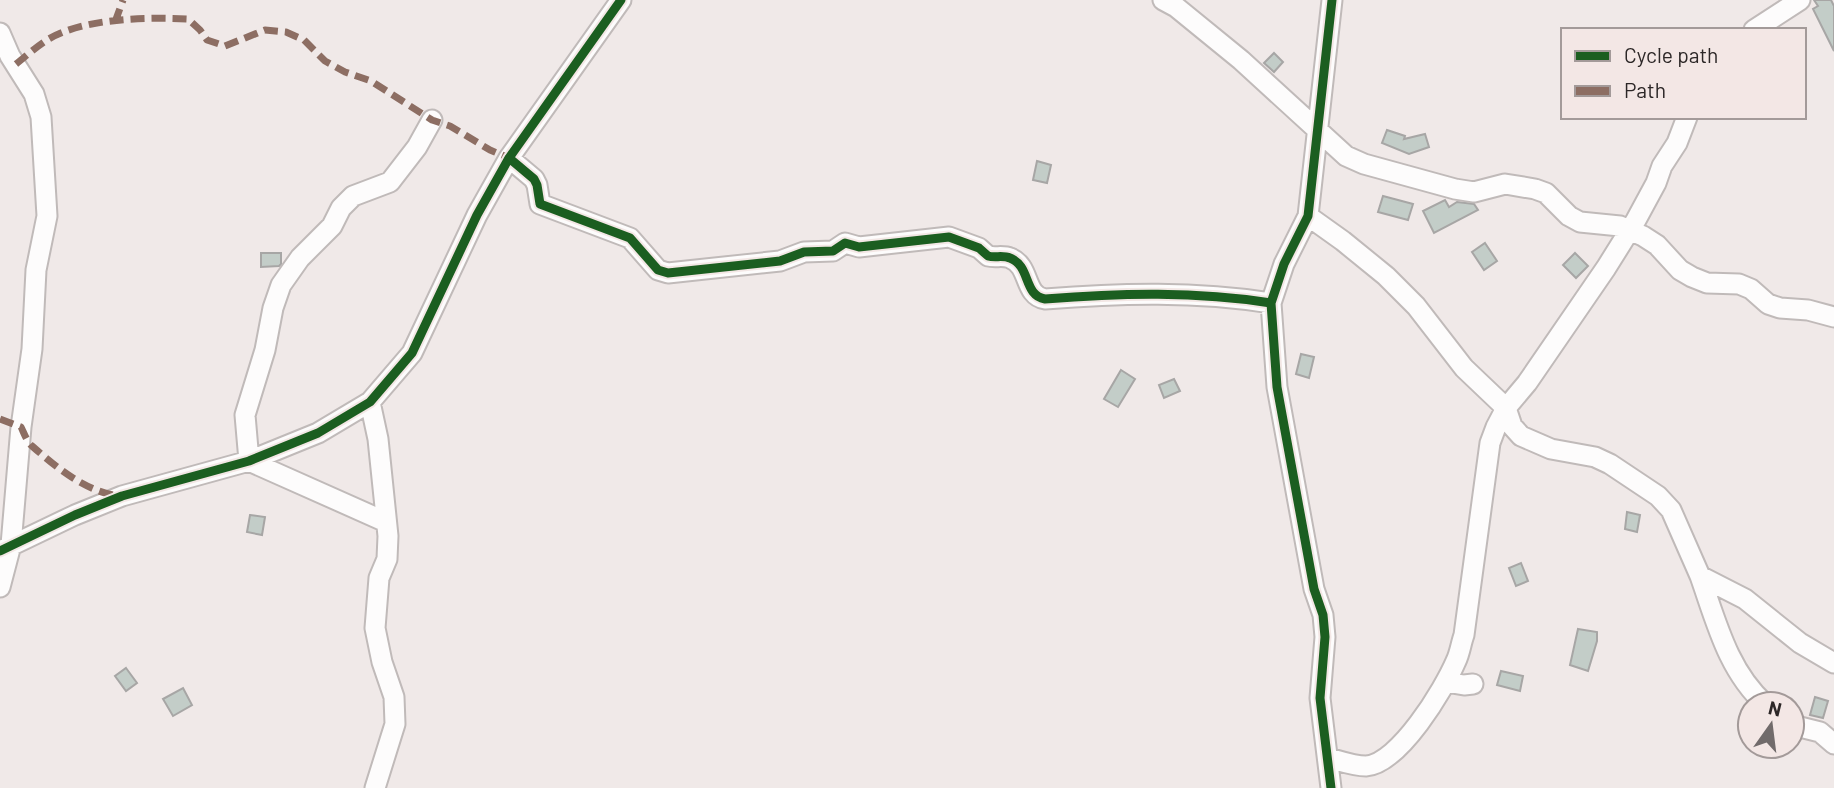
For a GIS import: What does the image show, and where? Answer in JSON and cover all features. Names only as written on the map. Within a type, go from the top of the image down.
[{"type":"street","points":[[5,548],[122,496],[250,461],[318,433],[370,402],[412,354],[477,215],[509,158],[621,0]]},
{"type":"street","points":[[1163,0],[1176,7],[1241,60],[1346,156],[1364,164],[1455,189],[1474,192],[1505,184],[1535,189],[1546,193],[1569,216],[1580,222],[1620,226],[1657,245],[1680,270],[1692,277],[1707,283],[1739,284],[1780,308],[1808,310],[1834,317]]},
{"type":"street","points":[[1331,788],[1329,758],[1321,723],[1324,626],[1314,589],[1277,387],[1271,303],[1284,264],[1308,216],[1332,0]]},
{"type":"street","points":[[1757,28],[1800,0]]},
{"type":"street","points":[[0,33],[10,56],[8,66],[34,94],[41,117],[47,216],[36,270],[32,349],[0,587]]},
{"type":"street","points":[[1329,758],[1368,766],[1379,762],[1399,747],[1416,728],[1446,682],[1464,635],[1490,443],[1496,427],[1506,408],[1527,383],[1630,230],[1656,183],[1662,166],[1677,143],[1686,119]]},
{"type":"street","points":[[250,461],[246,415],[281,285],[300,258],[332,226],[341,208],[353,196],[390,182],[417,147],[432,120]]},
{"type":"street","points":[[509,158],[534,179],[540,204],[630,237],[658,270],[668,273],[780,261],[804,252],[833,251],[842,244],[859,247],[948,237],[979,248],[988,256],[1009,257],[1020,264],[1036,298],[1121,293],[1135,296],[1218,296],[1271,303]]},
{"type":"street","points":[[1308,216],[1386,276],[1416,306],[1464,369],[1506,408],[1513,426],[1521,436],[1551,449],[1595,457],[1658,496],[1671,510],[1700,576],[1735,668],[1752,690]]},
{"type":"street","points":[[370,402],[383,479],[388,547],[387,559],[379,578],[375,628],[382,662],[394,697],[395,724],[375,788]]},
{"type":"street","points":[[250,461],[386,522]]},
{"type":"street","points":[[1700,576],[1745,599],[1800,643],[1834,663]]},
{"type":"street","points":[[1446,682],[1473,684]]},
{"type":"street","points":[[1806,729],[1819,732],[1834,744]]},
{"type":"building","points":[[1814,0],[1831,0],[1834,6],[1834,51],[1813,9],[1818,6]]},
{"type":"building","points":[[1274,53],[1283,62],[1274,72],[1264,63]]},
{"type":"building","points":[[1387,130],[1405,136],[1404,139],[1425,134],[1429,147],[1409,154],[1382,143]]},
{"type":"building","points":[[1037,161],[1051,165],[1047,183],[1033,180]]},
{"type":"building","points":[[1383,196],[1413,204],[1408,220],[1378,212]]},
{"type":"building","points":[[1445,200],[1449,207],[1457,202],[1474,204],[1478,210],[1434,233],[1423,211]]},
{"type":"building","points":[[1485,243],[1497,261],[1484,270],[1472,252]]},
{"type":"building","points":[[261,253],[281,253],[281,264],[261,267]]},
{"type":"building","points":[[1575,253],[1588,266],[1576,278],[1563,265]]},
{"type":"building","points":[[1301,354],[1314,357],[1309,378],[1296,374]]},
{"type":"building","points":[[1121,370],[1135,379],[1118,407],[1104,399]]},
{"type":"building","points":[[1174,379],[1180,391],[1164,398],[1159,385]]},
{"type":"building","points":[[1627,512],[1640,515],[1637,532],[1625,529]]},
{"type":"building","points":[[250,515],[265,517],[262,535],[247,532]]},
{"type":"building","points":[[1521,563],[1528,581],[1516,586],[1509,568]]},
{"type":"building","points":[[1578,629],[1597,632],[1588,671],[1570,665]]},
{"type":"building","points":[[126,668],[137,683],[126,691],[115,676]]},
{"type":"building","points":[[1501,671],[1523,676],[1520,691],[1497,685]]},
{"type":"building","points":[[183,688],[192,705],[173,716],[163,699]]},
{"type":"building","points":[[1815,697],[1828,701],[1823,718],[1810,715]]},
{"type":"marked path","points":[[115,22],[123,0]]},
{"type":"marked path","points":[[16,64],[43,43],[62,33],[115,20],[188,19],[207,40],[225,46],[265,30],[286,32],[304,40],[325,61],[345,72],[371,81],[432,120],[450,126],[509,158]]},
{"type":"marked path","points":[[0,419],[21,427],[30,444],[72,477],[94,489],[118,496]]},
{"type":"cycle path","points":[[0,551],[122,496],[249,461],[318,433],[370,402],[412,353],[477,215],[509,158],[621,0]]},
{"type":"cycle path","points":[[1331,788],[1320,698],[1325,637],[1323,615],[1314,589],[1277,387],[1271,303],[1284,264],[1308,216],[1332,0]]},
{"type":"cycle path","points":[[509,158],[534,179],[540,204],[630,238],[658,270],[668,273],[780,261],[804,252],[833,251],[845,243],[859,247],[949,237],[979,248],[988,256],[1007,257],[1017,262],[1033,292],[1045,299],[1158,294],[1215,296],[1271,303]]}]
